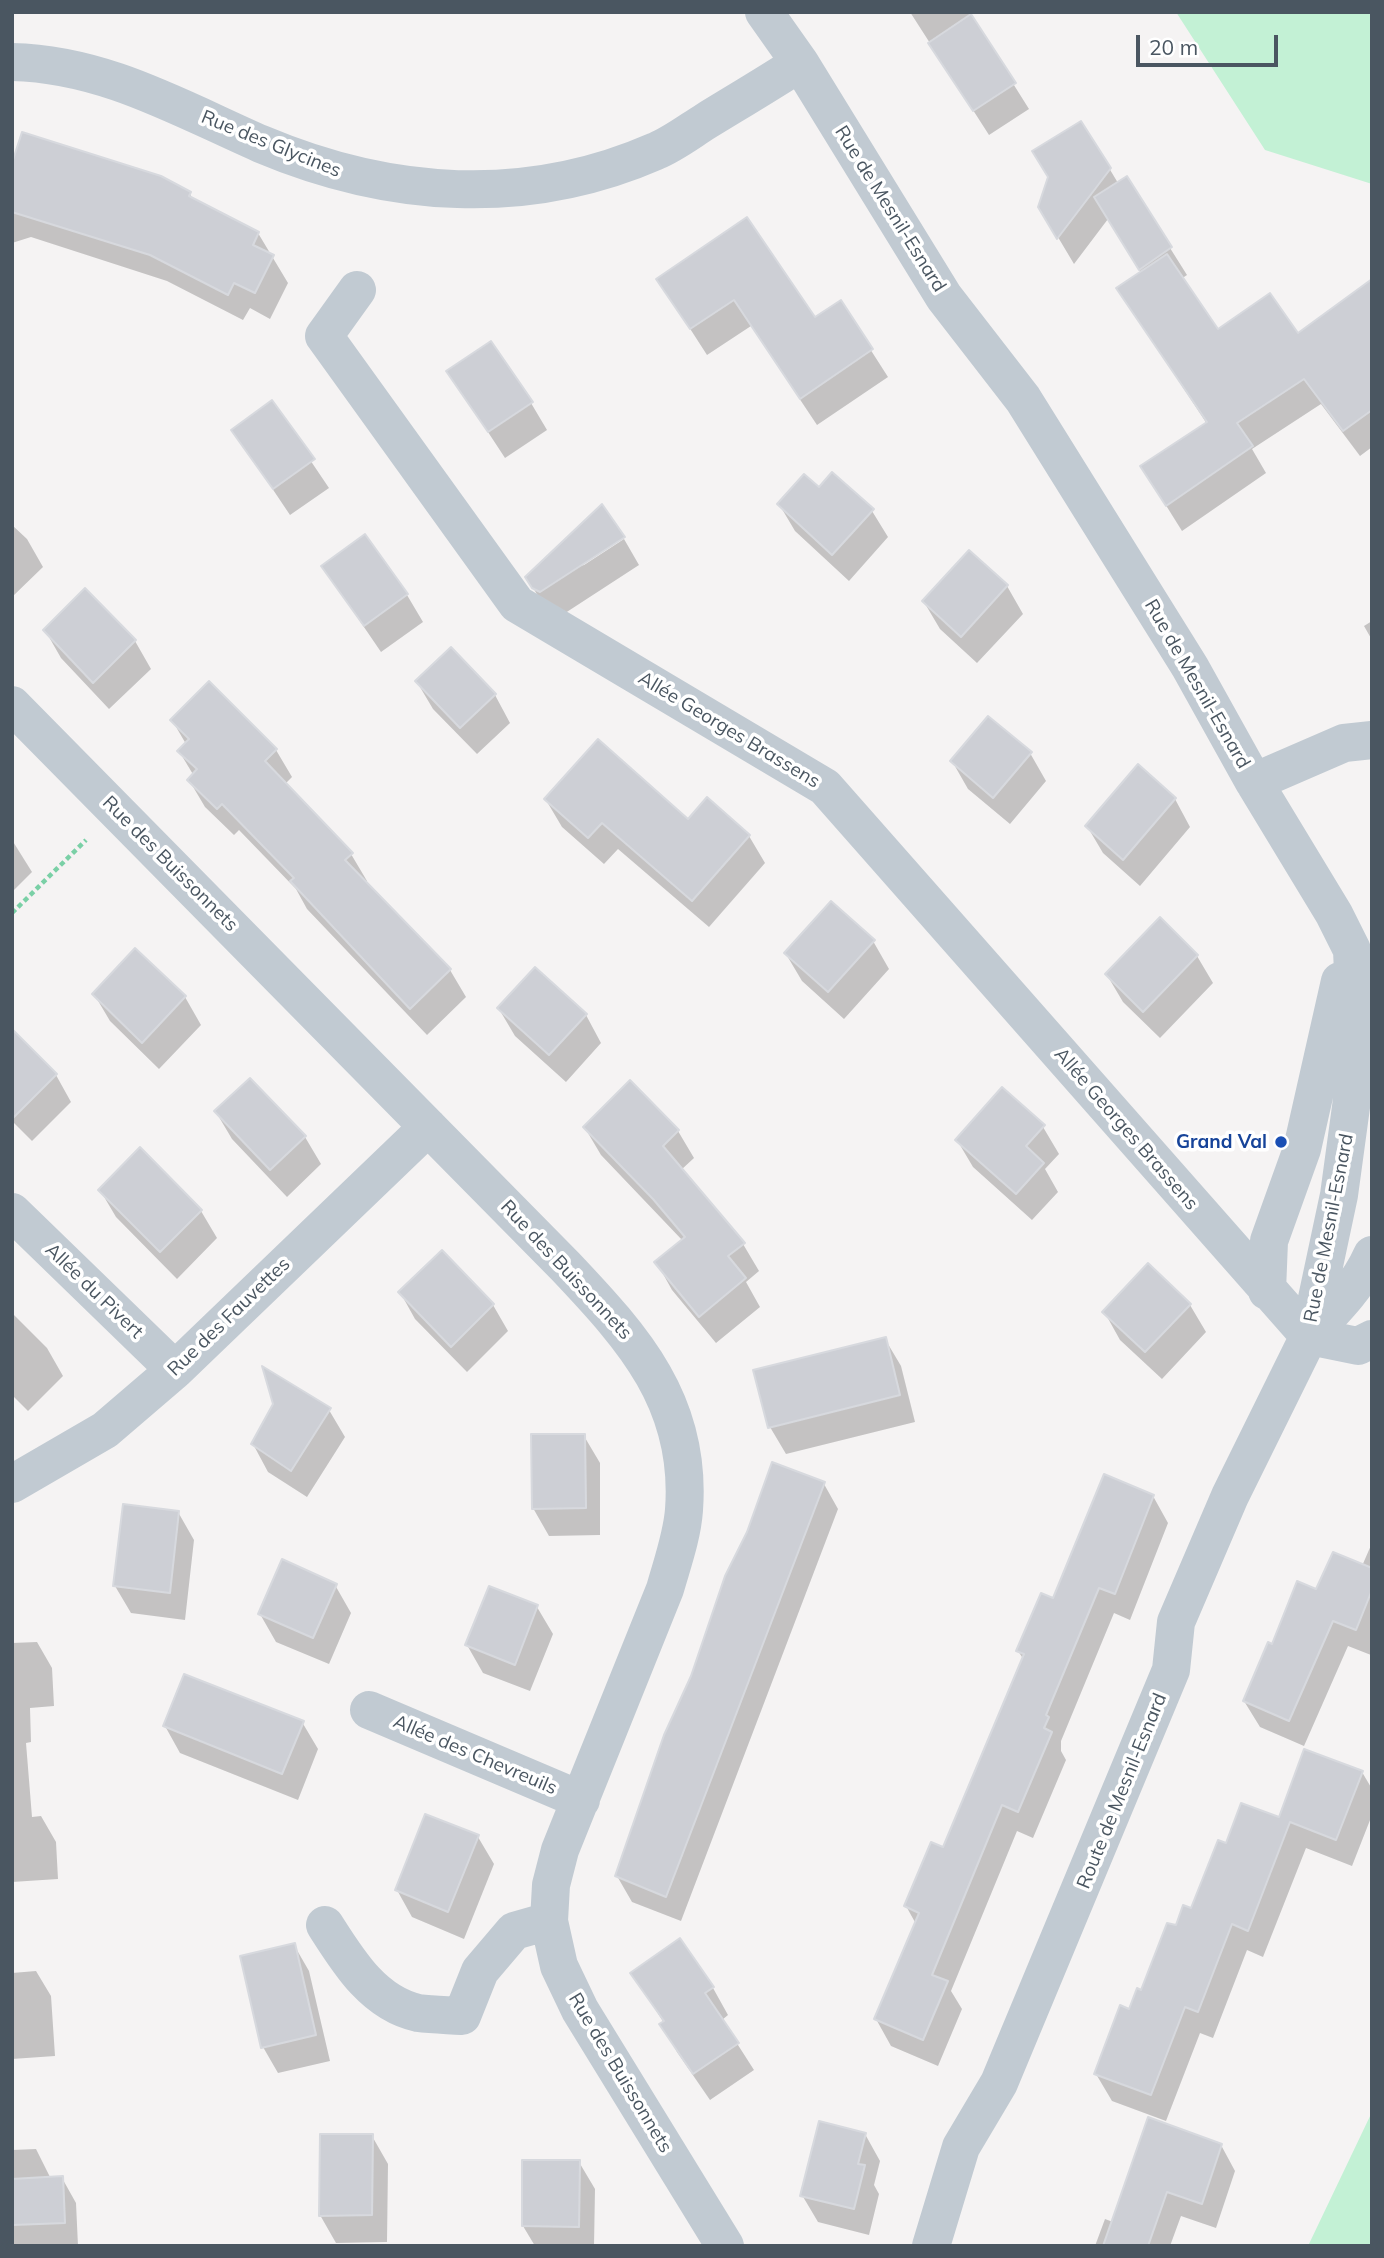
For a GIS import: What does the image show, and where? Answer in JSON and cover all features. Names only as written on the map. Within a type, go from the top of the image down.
[{"type":"street","name":"Rue de Mesnil-Esnard","points":[[764,12],[800,63],[944,296],[1023,399],[1190,667],[1254,782],[1334,914],[1352,950],[1357,1063],[1339,1195],[1309,1336]]},
{"type":"street","name":"Rue des Glycines","points":[[12,62],[85,70],[145,90],[322,169],[386,184],[440,190],[524,186],[585,178],[658,151],[800,63]]},
{"type":"street","name":"Allée Georges Brassens","points":[[357,290],[324,336],[517,604],[825,787],[1309,1336]]},
{"type":"street","name":"Rue des Buissonnets","points":[[12,705],[617,1321],[646,1358],[664,1392],[676,1429],[683,1471],[684,1511],[677,1548],[665,1589],[582,1800],[559,1850],[551,1885],[549,1921],[559,1966],[580,2010],[725,2246]]},
{"type":"street","points":[[1254,782],[1344,743],[1372,740]]},
{"type":"street","points":[[1267,1291],[1269,1241],[1302,1149],[1336,990],[1352,950]]},
{"type":"street","points":[[1352,950],[1372,985]]},
{"type":"street","name":"Rue des Fauvettes","points":[[12,1484],[105,1430],[175,1370],[428,1127]]},
{"type":"street","name":"Allée du Pivert","points":[[12,1212],[175,1370]]},
{"type":"street","name":"Rue de Mesnil-Esnard","points":[[1309,1336],[1341,1303],[1365,1270],[1372,1255]]},
{"type":"street","points":[[1309,1336],[1358,1346],[1372,1339]]},
{"type":"street","name":"Route de Mesnil-Esnard","points":[[931,2246],[961,2147],[999,2083],[1171,1671],[1176,1622],[1230,1496],[1309,1336]]},
{"type":"street","name":"Allée des Chevreuils","points":[[369,1710],[582,1800]]},
{"type":"street","points":[[325,1925],[349,1961],[378,1995],[417,2012],[462,2016],[481,1971],[514,1931],[549,1921]]},
{"type":"path","points":[[12,913],[66,860]]},
{"type":"green space","points":[[1176,12],[1372,12],[1372,184],[1265,150]]},
{"type":"green space","points":[[1372,2112],[1372,2246],[1308,2246]]},
{"type":"building","points":[[971,14],[1016,83],[973,111],[928,43]]},
{"type":"building","points":[[1081,121],[1111,168],[1057,239],[1038,207],[1048,177],[1032,151]]},
{"type":"building","points":[[22,132],[161,176],[191,192],[189,196],[259,232],[253,245],[274,255],[255,293],[234,283],[228,295],[150,255],[12,212],[12,163]]},
{"type":"building","points":[[1127,176],[1172,247],[1139,270],[1094,197]]},
{"type":"building","points":[[747,217],[815,317],[841,300],[873,349],[800,399],[734,300],[690,329],[656,279]]},
{"type":"building","points":[[1167,254],[1218,329],[1270,293],[1298,333],[1372,279],[1372,410],[1343,431],[1304,379],[1237,423],[1253,446],[1166,506],[1140,466],[1207,422],[1116,288]]},
{"type":"building","points":[[491,341],[533,402],[488,432],[446,371]]},
{"type":"building","points":[[272,400],[315,459],[273,489],[231,430]]},
{"type":"building","points":[[832,472],[874,509],[832,555],[777,504],[804,474],[819,487]]},
{"type":"building","points":[[602,504],[625,537],[540,592],[532,588],[525,577]]},
{"type":"building","points":[[365,534],[408,594],[364,626],[321,566]]},
{"type":"building","points":[[969,550],[1008,585],[961,637],[922,601]]},
{"type":"building","points":[[85,588],[136,640],[93,683],[43,630]]},
{"type":"building","points":[[451,647],[496,694],[460,728],[415,681]]},
{"type":"building","points":[[209,681],[277,749],[265,761],[353,853],[345,860],[451,969],[410,1009],[290,881],[294,878],[222,804],[217,809],[187,780],[197,769],[177,751],[189,739],[170,720]]},
{"type":"building","points":[[988,716],[1032,752],[993,798],[950,761]]},
{"type":"building","points":[[598,739],[688,819],[707,797],[750,835],[692,901],[602,823],[588,838],[544,799]]},
{"type":"building","points":[[1138,764],[1176,798],[1123,860],[1085,826]]},
{"type":"building","points":[[831,901],[875,940],[828,992],[784,953]]},
{"type":"building","points":[[1160,917],[1198,955],[1143,1012],[1105,974]]},
{"type":"building","points":[[135,948],[186,996],[142,1043],[92,994]]},
{"type":"building","points":[[535,967],[587,1014],[549,1055],[497,1008]]},
{"type":"building","points":[[12,1029],[57,1074],[12,1119]]},
{"type":"building","points":[[250,1078],[306,1136],[270,1170],[214,1111]]},
{"type":"building","points":[[630,1080],[679,1130],[663,1146],[745,1243],[728,1256],[746,1278],[699,1317],[654,1262],[685,1237],[653,1199],[583,1127]]},
{"type":"building","points":[[1002,1087],[1045,1125],[1026,1146],[1044,1163],[1016,1194],[955,1140]]},
{"type":"building","points":[[140,1147],[202,1210],[160,1252],[98,1190]]},
{"type":"building","points":[[442,1250],[494,1304],[451,1347],[398,1292]]},
{"type":"building","points":[[1148,1263],[1191,1304],[1145,1352],[1102,1312]]},
{"type":"building","points":[[886,1337],[900,1395],[768,1428],[753,1370]]},
{"type":"building","points":[[262,1366],[331,1408],[291,1471],[251,1444],[273,1404]]},
{"type":"building","points":[[531,1434],[585,1434],[586,1508],[532,1509]]},
{"type":"building","points":[[772,1462],[825,1482],[666,1897],[615,1876],[664,1735],[691,1676],[725,1576],[747,1532]]},
{"type":"building","points":[[1104,1474],[1154,1495],[1115,1594],[1099,1588],[1046,1715],[1049,1717],[1044,1728],[1052,1732],[1018,1812],[1002,1805],[932,1975],[948,1981],[923,2040],[874,2019],[919,1913],[904,1906],[931,1842],[943,1847],[1024,1654],[1016,1651],[1041,1593],[1053,1598]]},
{"type":"building","points":[[123,1504],[179,1511],[170,1593],[113,1586]]},
{"type":"building","points":[[1333,1552],[1372,1568],[1372,1590],[1356,1630],[1333,1621],[1289,1721],[1243,1701],[1268,1642],[1272,1644],[1297,1581],[1316,1589]]},
{"type":"building","points":[[282,1559],[337,1584],[313,1638],[258,1614]]},
{"type":"building","points":[[489,1586],[538,1605],[515,1665],[465,1645]]},
{"type":"building","points":[[184,1674],[304,1721],[282,1774],[163,1726]]},
{"type":"building","points":[[1304,1749],[1363,1771],[1336,1840],[1290,1822],[1248,1931],[1232,1924],[1198,2012],[1185,2007],[1151,2095],[1094,2074],[1120,2005],[1129,2009],[1137,1988],[1141,1990],[1167,1923],[1176,1925],[1183,1905],[1191,1908],[1218,1840],[1226,1843],[1241,1803],[1279,1817]]},
{"type":"building","points":[[425,1814],[479,1835],[448,1912],[395,1890]]},
{"type":"building","points":[[680,1938],[714,1987],[705,1993],[739,2043],[693,2074],[659,2024],[664,2021],[630,1973]]},
{"type":"building","points":[[295,1943],[316,2035],[261,2048],[240,1956]]},
{"type":"building","points":[[1148,2117],[1222,2144],[1202,2204],[1167,2192],[1148,2246],[1103,2246]]},
{"type":"building","points":[[819,2121],[866,2133],[858,2164],[865,2165],[854,2209],[800,2196]]},
{"type":"building","points":[[320,2134],[373,2134],[372,2215],[319,2216]]},
{"type":"building","points":[[522,2160],[580,2160],[579,2227],[522,2226]]},
{"type":"building","points":[[63,2176],[65,2223],[12,2225],[12,2179]]},
{"type":"place","name":"Grand Val","points":[[1281,1142]]}]
